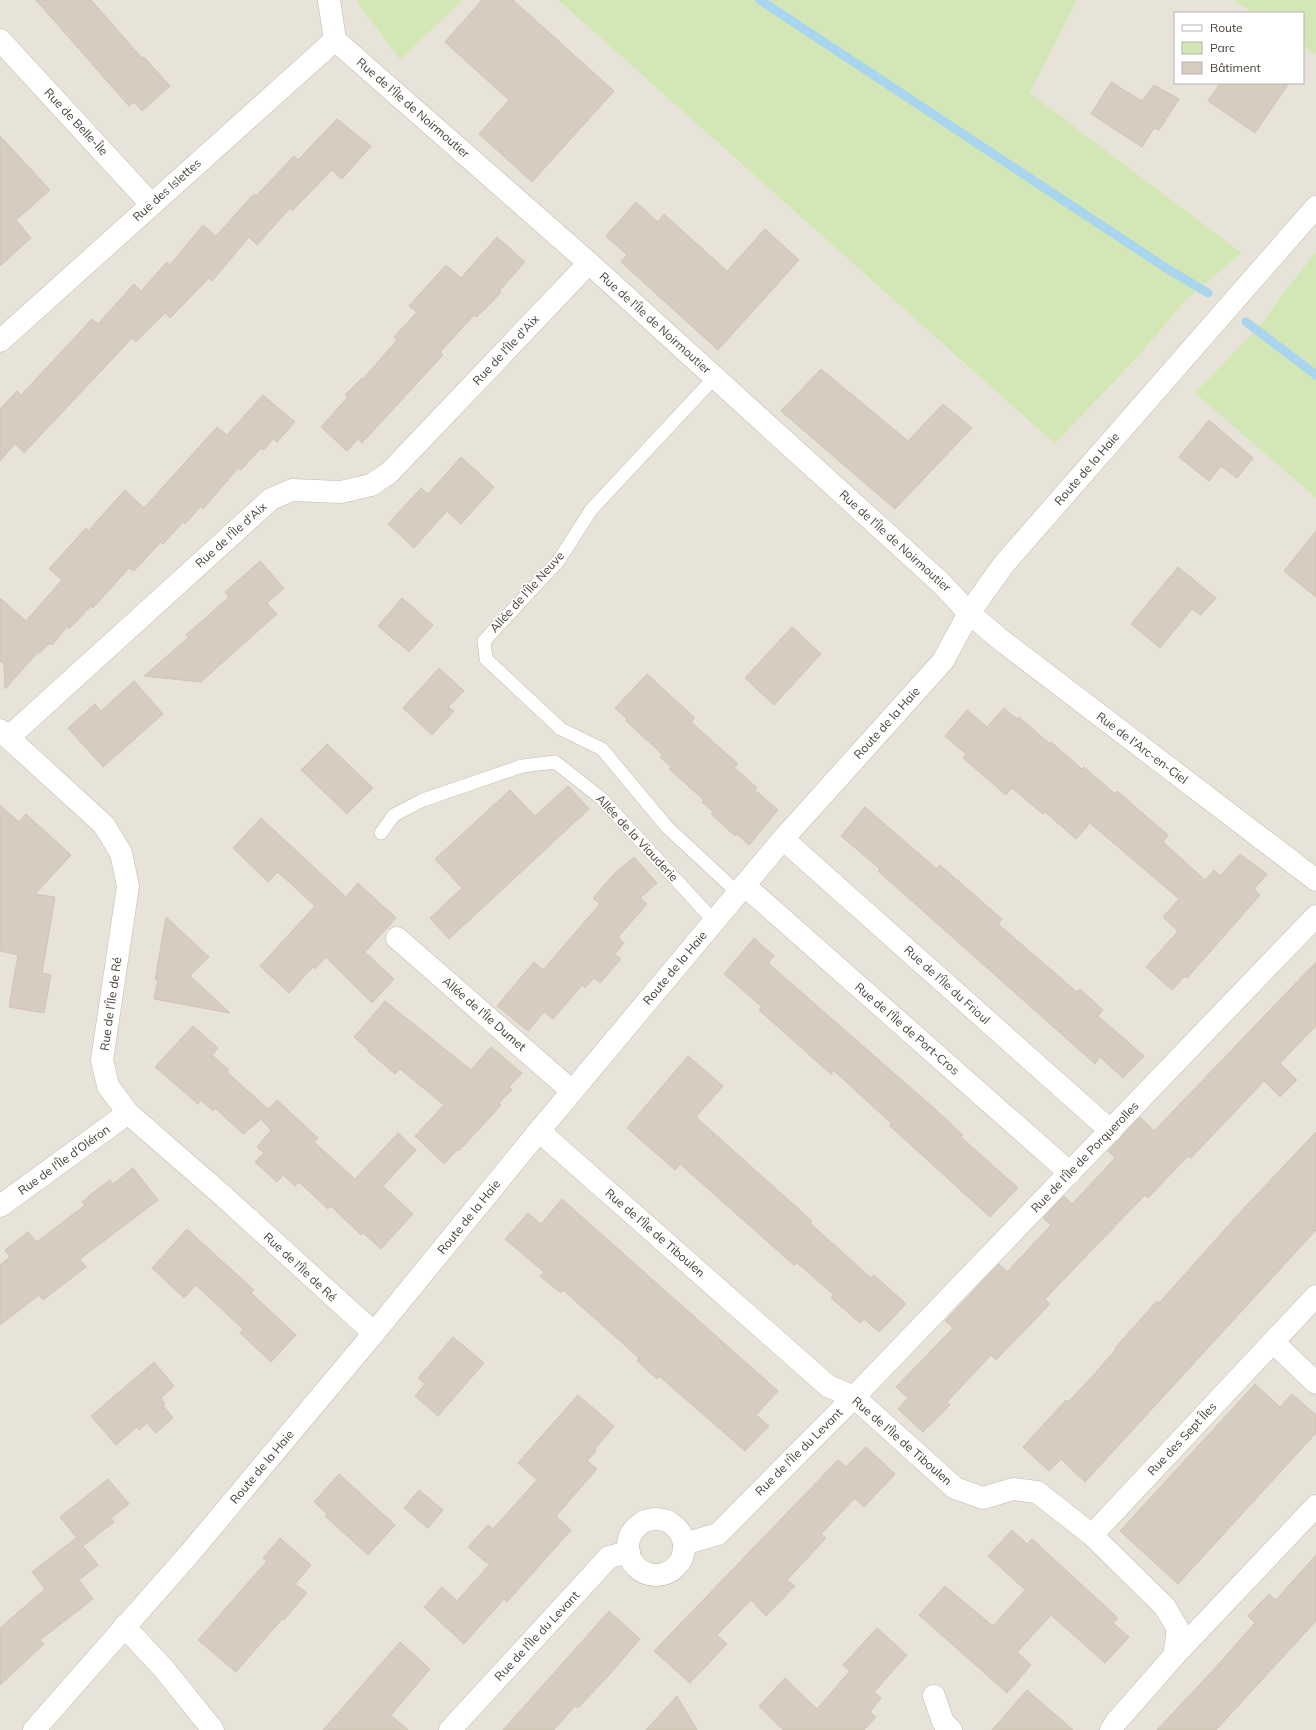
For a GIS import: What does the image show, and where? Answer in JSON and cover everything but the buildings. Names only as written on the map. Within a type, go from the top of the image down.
[{"type":"street","points":[[329,0],[335,40]]},
{"type":"street","name":"Rue de Belle-Île","points":[[0,40],[152,204]]},
{"type":"street","name":"Rue des Islettes","points":[[0,341],[284,88],[335,40]]},
{"type":"street","name":"Rue de l'Île de Noirmoutier","points":[[335,40],[589,263],[941,583],[969,613]]},
{"type":"street","name":"Route de la Haie","points":[[34,1730],[124,1626],[190,1553],[374,1333],[572,1091],[783,839],[943,661],[969,613],[1004,564],[1316,207]]},
{"type":"street","name":"Rue de l'Île d'Aix","points":[[4,733],[270,499],[292,490],[341,492],[371,485],[389,473],[589,263]]},
{"type":"street","name":"Rue de l'Arc-en-Ciel","points":[[969,613],[1001,640],[1316,880]]},
{"type":"street","name":"Rue de l'Île de Ré","points":[[4,733],[104,825],[121,853],[128,886],[102,1060],[108,1086],[128,1113],[221,1194],[374,1333]]},
{"type":"street","name":"Rue de l'Île du Frioul","points":[[783,839],[1111,1131]]},
{"type":"street","name":"Rue de l'Île de Port-Cros","points":[[741,889],[1070,1173]]},
{"type":"street","name":"Rue de l'Île de Porquerolles","points":[[854,1397],[1316,916]]},
{"type":"street","name":"Allée de l'Île Dumet","points":[[397,938],[572,1091]]},
{"type":"street","name":"Rue de l'Île d'Oléron","points":[[0,1206],[128,1113]]},
{"type":"street","name":"Rue de l'Île de Tiboulen","points":[[539,1131],[828,1386],[854,1397],[955,1488],[983,1498],[1013,1489],[1036,1492],[1092,1535],[1165,1607],[1178,1629],[1174,1656]]},
{"type":"street","name":"Rue des Sept Îles","points":[[1092,1535],[1316,1296]]},
{"type":"street","points":[[1273,1342],[1316,1383]]},
{"type":"street","name":"Rue de l'Île du Levant","points":[[684,1544],[718,1534],[854,1397]]},
{"type":"street","points":[[1111,1730],[1116,1722],[1174,1656],[1316,1506]]},
{"type":"street","points":[[652,1520],[670,1522],[682,1535],[684,1544],[684,1554],[674,1569],[665,1574],[656,1576],[646,1574],[638,1569],[632,1561],[629,1552],[631,1535],[637,1527],[644,1522],[652,1520]]},
{"type":"street","name":"Rue de l'Île du Levant","points":[[450,1730],[609,1558],[629,1552]]},
{"type":"street","points":[[124,1626],[164,1668],[213,1730]]},
{"type":"street","points":[[934,1696],[943,1722],[951,1730]]},
{"type":"lane","name":"Allée de l'Île Neuve","points":[[715,378],[591,510],[559,560],[484,641],[486,659],[561,729],[602,749],[667,827],[741,889]]},
{"type":"lane","name":"Allée de la Viauderie","points":[[381,833],[394,815],[423,800],[522,766],[555,762],[601,798],[714,921]]},
{"type":"shaded area","points":[[0,0],[355,0],[400,60],[463,0],[558,0],[1055,444],[1143,351],[1184,302],[1242,253],[1030,93],[1077,0],[1233,0],[1251,12],[1174,12],[1174,84],[1304,84],[1304,47],[1316,54],[1316,252],[1287,288],[1262,323],[1196,393],[1316,498],[1316,1730],[0,1730]]},
{"type":"green space","points":[[355,0],[463,0],[400,60]]},
{"type":"green space","points":[[558,0],[1077,0],[1030,93],[1242,253],[1184,302],[1143,351],[1055,444]]},
{"type":"green space","points":[[1233,0],[1316,0],[1316,54],[1304,47],[1304,12],[1251,12]]},
{"type":"green space","points":[[1316,252],[1316,498],[1195,393],[1262,323],[1287,288]]},
{"type":"waterway","points":[[760,0],[1166,268],[1208,293]]},
{"type":"waterway","points":[[1246,322],[1316,375]]}]
